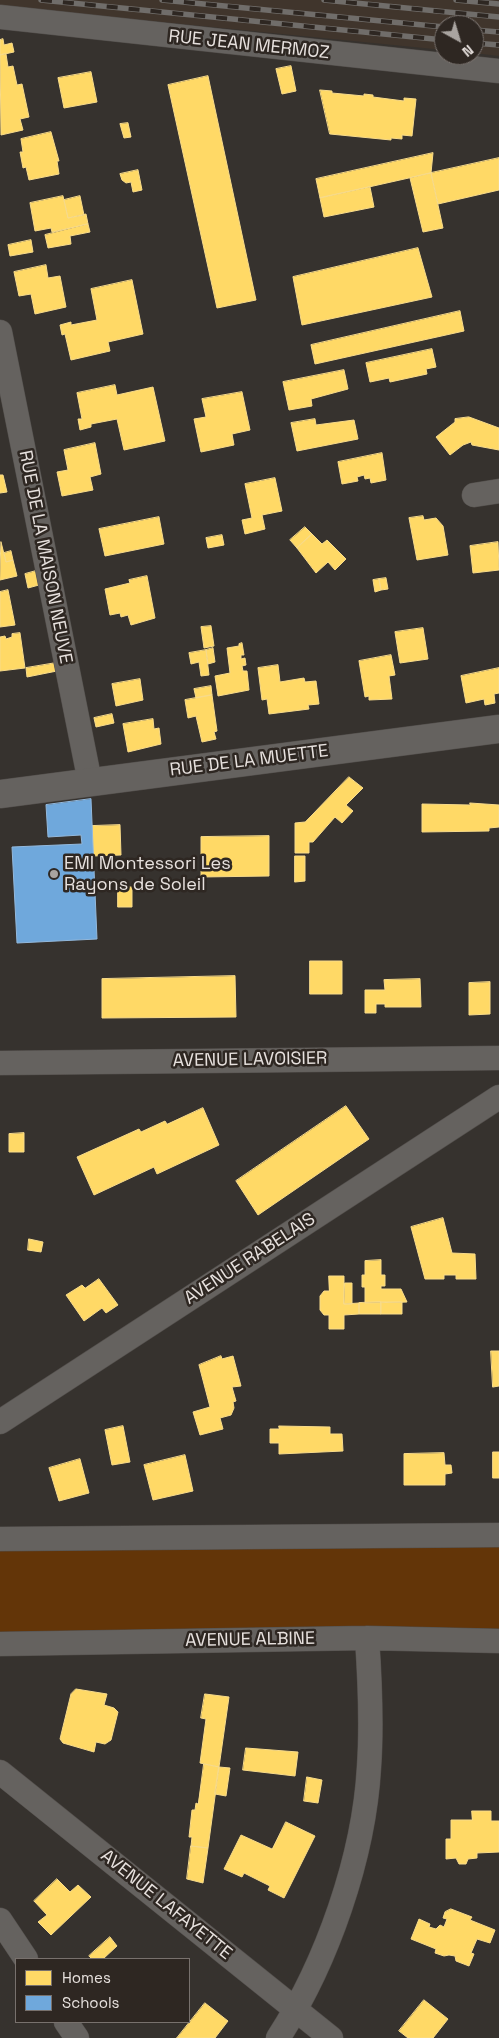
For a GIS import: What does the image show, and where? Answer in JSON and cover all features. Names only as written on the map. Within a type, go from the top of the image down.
[{"type":"street","name":"RUE JEAN MERMOZ","points":[[0,17],[499,71]]},
{"type":"street","name":"RUE DE LA MAISON NEUVE","points":[[0,332],[90,782]]},
{"type":"street","points":[[474,496],[499,491]]},
{"type":"street","name":"RUE DE LA MUETTE","points":[[0,794],[499,729]]},
{"type":"street","name":"AVENUE LAVOISIER","points":[[0,1063],[499,1058]]},
{"type":"street","name":"AVENUE RABELAIS","points":[[0,1422],[499,1097]]},
{"type":"street","points":[[0,1539],[499,1536]]},
{"type":"street","points":[[278,2038],[296,2010],[332,1930],[357,1846],[369,1769],[371,1697],[367,1638]]},
{"type":"street","name":"AVENUE ALBINE","points":[[0,1644],[367,1638],[499,1641]]},
{"type":"street","name":"AVENUE LAFAYETTE","points":[[0,1772],[331,2038]]},
{"type":"street","points":[[0,1920],[25,1958]]},
{"type":"street","points":[[67,2023],[77,2038]]},
{"type":"shaded area","points":[[0,0],[499,0],[499,56],[484,54],[484,15],[434,15],[434,49],[0,6]]},
{"type":"shaded area","points":[[499,1544],[499,1632],[0,1635],[0,1547]]},
{"type":"building: Homes","points":[[3,39],[4,45],[12,43],[14,52],[0,55],[0,40]]},
{"type":"building: Homes","points":[[6,54],[8,67],[13,66],[17,85],[22,84],[29,117],[20,119],[23,130],[1,135],[0,55]]},
{"type":"building: Homes","points":[[291,66],[296,91],[282,94],[276,69]]},
{"type":"building: Homes","points":[[91,72],[97,102],[64,108],[58,78]]},
{"type":"building: Homes","points":[[208,76],[256,300],[217,308],[168,85]]},
{"type":"building: Homes","points":[[320,90],[332,91],[332,93],[373,95],[373,97],[404,101],[404,98],[416,99],[412,136],[402,135],[402,139],[391,138],[391,140],[330,134]]},
{"type":"building: Homes","points":[[128,123],[131,137],[124,138],[120,124]]},
{"type":"building: Homes","points":[[51,132],[59,161],[57,161],[59,174],[29,180],[26,167],[23,168],[20,152],[23,152],[21,139]]},
{"type":"building: Homes","points":[[433,153],[431,173],[320,198],[316,179]]},
{"type":"building: Homes","points":[[499,158],[499,190],[438,204],[431,173]]},
{"type":"building: Homes","points":[[138,170],[142,190],[133,192],[131,182],[126,183],[122,180],[120,174]]},
{"type":"building: Homes","points":[[431,173],[443,228],[423,232],[410,178]]},
{"type":"building: Homes","points":[[370,187],[374,207],[324,217],[320,198]]},
{"type":"building: Homes","points":[[63,196],[68,218],[86,214],[88,224],[52,232],[51,228],[35,231],[30,203]]},
{"type":"building: Homes","points":[[80,196],[84,215],[68,218],[64,200]]},
{"type":"building: Homes","points":[[88,224],[90,232],[70,236],[71,244],[48,248],[45,235]]},
{"type":"building: Homes","points":[[31,240],[33,252],[10,256],[8,245]]},
{"type":"building: Homes","points":[[418,248],[432,297],[302,325],[293,277]]},
{"type":"building: Homes","points":[[46,265],[48,278],[60,276],[66,307],[35,314],[31,294],[19,296],[14,272]]},
{"type":"building: Homes","points":[[132,280],[143,334],[108,342],[110,351],[71,360],[65,334],[62,335],[60,325],[97,320],[91,289]]},
{"type":"building: Homes","points":[[460,311],[464,331],[315,364],[311,345]]},
{"type":"building: Homes","points":[[432,349],[436,367],[426,369],[427,374],[390,382],[389,378],[370,382],[366,363]]},
{"type":"building: Homes","points":[[344,370],[348,389],[311,399],[312,406],[289,410],[283,382]]},
{"type":"building: Homes","points":[[115,385],[117,395],[153,387],[165,441],[124,450],[117,419],[91,424],[91,427],[80,430],[78,419],[82,419],[77,393]]},
{"type":"building: Homes","points":[[242,392],[250,430],[232,434],[234,445],[201,452],[194,419],[206,417],[202,399]]},
{"type":"building: Homes","points":[[469,417],[499,428],[499,450],[472,445],[471,442],[463,445],[450,455],[436,437],[455,422],[455,419]]},
{"type":"building: Homes","points":[[315,419],[316,425],[354,420],[358,439],[297,451],[291,423]]},
{"type":"building: Homes","points":[[95,443],[101,474],[90,477],[93,490],[62,496],[57,472],[68,470],[64,450]]},
{"type":"building: Homes","points":[[382,453],[386,480],[371,483],[370,478],[365,479],[364,475],[357,477],[358,481],[342,484],[338,462]]},
{"type":"building: Homes","points":[[0,475],[3,475],[7,492],[0,493]]},
{"type":"building: Homes","points":[[275,478],[282,511],[262,515],[265,529],[245,534],[242,520],[252,518],[245,484]]},
{"type":"building: Homes","points":[[423,516],[424,520],[436,518],[443,526],[448,555],[417,560],[409,518]]},
{"type":"building: Homes","points":[[159,517],[164,544],[105,556],[99,529]]},
{"type":"building: Homes","points":[[305,527],[312,534],[297,548],[290,540]]},
{"type":"building: Homes","points":[[312,534],[322,544],[327,540],[346,559],[335,570],[328,562],[316,573],[297,548]]},
{"type":"building: Homes","points":[[222,535],[224,545],[208,548],[206,538]]},
{"type":"building: Homes","points":[[1,542],[6,562],[13,560],[17,576],[0,580]]},
{"type":"building: Homes","points":[[498,542],[499,570],[473,573],[470,546]]},
{"type":"building: Homes","points":[[11,551],[13,560],[6,562],[4,553]]},
{"type":"building: Homes","points":[[36,571],[39,585],[28,588],[25,574]]},
{"type":"building: Homes","points":[[147,576],[155,618],[131,625],[128,615],[121,617],[120,613],[110,615],[105,589],[130,583],[129,580]]},
{"type":"building: Homes","points":[[386,578],[388,589],[381,590],[379,579]]},
{"type":"building: Homes","points":[[379,579],[381,590],[375,592],[373,580]]},
{"type":"building: Homes","points":[[8,590],[15,625],[0,627],[0,592]]},
{"type":"building: Homes","points":[[211,626],[214,646],[204,648],[201,627]]},
{"type":"building: Homes","points":[[423,628],[428,659],[400,663],[395,632]]},
{"type":"building: Homes","points":[[20,633],[25,668],[0,671],[0,637],[5,636],[6,639],[12,637],[12,634]]},
{"type":"building: Homes","points":[[242,643],[244,655],[241,655],[241,659],[245,658],[246,665],[242,666],[243,671],[247,671],[249,690],[218,696],[215,676],[230,673],[227,648],[239,646]]},
{"type":"building: Homes","points":[[213,648],[215,662],[208,664],[206,650]]},
{"type":"building: Homes","points":[[206,650],[209,675],[201,676],[199,662],[191,664],[189,653]]},
{"type":"building: Homes","points":[[391,655],[395,675],[389,676],[392,699],[369,700],[369,696],[365,697],[359,661]]},
{"type":"building: Homes","points":[[56,663],[57,671],[27,677],[26,668]]},
{"type":"building: Homes","points":[[278,665],[280,682],[304,678],[305,682],[316,681],[319,704],[308,705],[309,709],[269,714],[267,699],[262,700],[258,668]]},
{"type":"building: Homes","points":[[499,668],[499,693],[494,694],[495,703],[485,705],[484,699],[466,703],[461,676]]},
{"type":"building: Homes","points":[[140,679],[143,700],[116,706],[112,684]]},
{"type":"building: Homes","points":[[211,686],[212,695],[196,698],[194,689]]},
{"type":"building: Homes","points":[[212,695],[217,731],[214,732],[216,739],[202,742],[196,716],[188,718],[185,700]]},
{"type":"building: Homes","points":[[112,714],[114,723],[96,727],[94,718]]},
{"type":"building: Homes","points":[[153,719],[154,729],[159,728],[161,744],[128,752],[123,724]]},
{"type":"building: Homes","points":[[349,777],[363,788],[346,805],[353,811],[342,823],[335,817],[313,842],[309,842],[309,853],[295,853],[295,823],[305,822]]},
{"type":"building: Homes","points":[[470,803],[499,805],[499,827],[489,828],[489,831],[422,832],[422,804],[470,805]]},
{"type":"building: Homes","points":[[120,825],[121,855],[93,856],[92,826]]},
{"type":"building: Homes","points":[[269,836],[269,876],[201,877],[201,837]]},
{"type":"building: Homes","points":[[295,856],[305,856],[305,881],[295,882]]},
{"type":"building: Homes","points":[[118,887],[132,887],[132,907],[118,907]]},
{"type":"building: Homes","points":[[310,961],[342,961],[342,994],[310,994]]},
{"type":"building: Homes","points":[[235,976],[236,1017],[102,1018],[102,979]]},
{"type":"building: Homes","points":[[420,979],[421,1007],[385,1007],[385,1004],[376,1004],[376,1013],[365,1013],[365,990],[385,990],[384,980]]},
{"type":"building: Homes","points":[[490,982],[490,1014],[469,1015],[469,983]]},
{"type":"building: Homes","points":[[346,1106],[369,1139],[258,1215],[236,1181]]},
{"type":"building: Homes","points":[[203,1108],[219,1145],[157,1174],[154,1167],[94,1195],[77,1157],[139,1129],[141,1132],[165,1121],[167,1124]]},
{"type":"building: Homes","points":[[24,1133],[24,1152],[9,1152],[9,1134]]},
{"type":"building: Homes","points":[[443,1218],[452,1253],[475,1254],[476,1279],[456,1279],[456,1275],[444,1275],[444,1279],[425,1279],[411,1227]]},
{"type":"building: Homes","points":[[29,1239],[43,1242],[41,1252],[28,1250]]},
{"type":"building: Homes","points":[[381,1260],[381,1275],[385,1275],[385,1286],[381,1286],[381,1289],[401,1289],[407,1302],[365,1303],[365,1287],[362,1287],[362,1275],[365,1275],[365,1261]]},
{"type":"building: Homes","points":[[329,1276],[344,1276],[344,1304],[359,1303],[359,1314],[344,1315],[344,1329],[329,1329],[329,1315],[324,1315],[320,1310],[320,1296],[324,1291],[329,1291]]},
{"type":"building: Homes","points":[[99,1279],[118,1305],[106,1313],[102,1308],[84,1321],[66,1295],[82,1285],[85,1288]]},
{"type":"building: Homes","points":[[345,1283],[352,1283],[352,1304],[344,1304]]},
{"type":"building: Homes","points":[[381,1302],[402,1302],[402,1314],[381,1314]]},
{"type":"building: Homes","points":[[381,1302],[381,1314],[359,1314],[359,1303]]},
{"type":"building: Homes","points":[[491,1351],[499,1351],[499,1386],[493,1387]]},
{"type":"building: Homes","points":[[221,1356],[222,1359],[233,1356],[241,1386],[232,1387],[236,1401],[233,1402],[234,1408],[231,1415],[220,1418],[223,1429],[200,1435],[193,1412],[210,1407],[199,1365]]},
{"type":"building: Homes","points":[[123,1426],[130,1462],[112,1465],[105,1430]]},
{"type":"building: Homes","points":[[279,1426],[330,1427],[330,1434],[342,1434],[343,1451],[279,1454],[279,1443],[270,1443],[270,1429],[279,1429]]},
{"type":"building: Homes","points":[[493,1452],[499,1452],[499,1478],[493,1478]]},
{"type":"building: Homes","points":[[444,1453],[445,1465],[451,1465],[452,1473],[445,1474],[445,1485],[404,1485],[404,1454]]},
{"type":"building: Homes","points":[[185,1455],[193,1491],[153,1500],[144,1465]]},
{"type":"building: Homes","points":[[80,1459],[89,1493],[59,1501],[49,1468]]},
{"type":"building: Homes","points":[[76,1689],[107,1694],[104,1705],[114,1708],[118,1712],[111,1740],[105,1744],[96,1742],[94,1752],[63,1743],[60,1739],[71,1694]]},
{"type":"building: Homes","points":[[205,1694],[229,1697],[219,1767],[200,1763],[206,1719],[201,1718]]},
{"type":"building: Homes","points":[[246,1748],[298,1752],[295,1776],[243,1770]]},
{"type":"building: Homes","points":[[204,1764],[219,1767],[208,1848],[191,1846],[192,1837],[189,1837],[192,1810],[195,1810],[196,1803],[198,1804]]},
{"type":"building: Homes","points":[[219,1767],[230,1768],[226,1796],[215,1794]]},
{"type":"building: Homes","points":[[307,1777],[322,1780],[318,1803],[304,1801]]},
{"type":"building: Homes","points":[[472,1811],[491,1811],[491,1821],[499,1821],[499,1852],[477,1853],[477,1858],[468,1859],[466,1864],[459,1864],[456,1858],[446,1859],[446,1839],[451,1839],[451,1820],[472,1820]]},
{"type":"building: Homes","points":[[286,1822],[315,1836],[284,1898],[268,1890],[270,1886],[244,1873],[242,1877],[224,1869],[241,1835],[272,1849]]},
{"type":"building: Homes","points":[[191,1846],[208,1848],[203,1883],[187,1879]]},
{"type":"building: Homes","points":[[57,1879],[70,1892],[78,1885],[91,1897],[51,1935],[38,1922],[47,1915],[34,1901]]},
{"type":"building: Homes","points":[[451,1909],[472,1917],[470,1920],[495,1930],[490,1943],[477,1939],[471,1953],[474,1954],[469,1966],[456,1961],[455,1956],[444,1956],[435,1953],[436,1949],[411,1939],[419,1919],[430,1924],[429,1927],[436,1929],[440,1925],[444,1927],[447,1919],[443,1918],[445,1912]]},
{"type":"building: Homes","points":[[110,1937],[117,1946],[104,1958],[91,1958],[89,1956]]},
{"type":"building: Homes","points":[[424,2000],[448,2019],[433,2038],[408,2038],[399,2031]]},
{"type":"building: Homes","points":[[205,2003],[228,2021],[215,2038],[177,2038]]},
{"type":"building: Schools","name":"EMI Montessori Les Rayons de Soleil","points":[[91,799],[97,939],[17,943],[12,847],[82,844],[81,835],[48,837],[46,805]]},
{"type":"railway","points":[[41,0],[434,39]]},
{"type":"railway","points":[[162,0],[434,26]]},
{"type":"railway","points":[[324,0],[499,17]]},
{"type":"railway","points":[[456,0],[499,4]]},
{"type":"railway","points":[[484,31],[499,32]]},
{"type":"railway","points":[[484,44],[499,45]]},
{"type":"place","name":"EMI Montessori Les Rayons de Soleil","points":[[54,874]]}]
